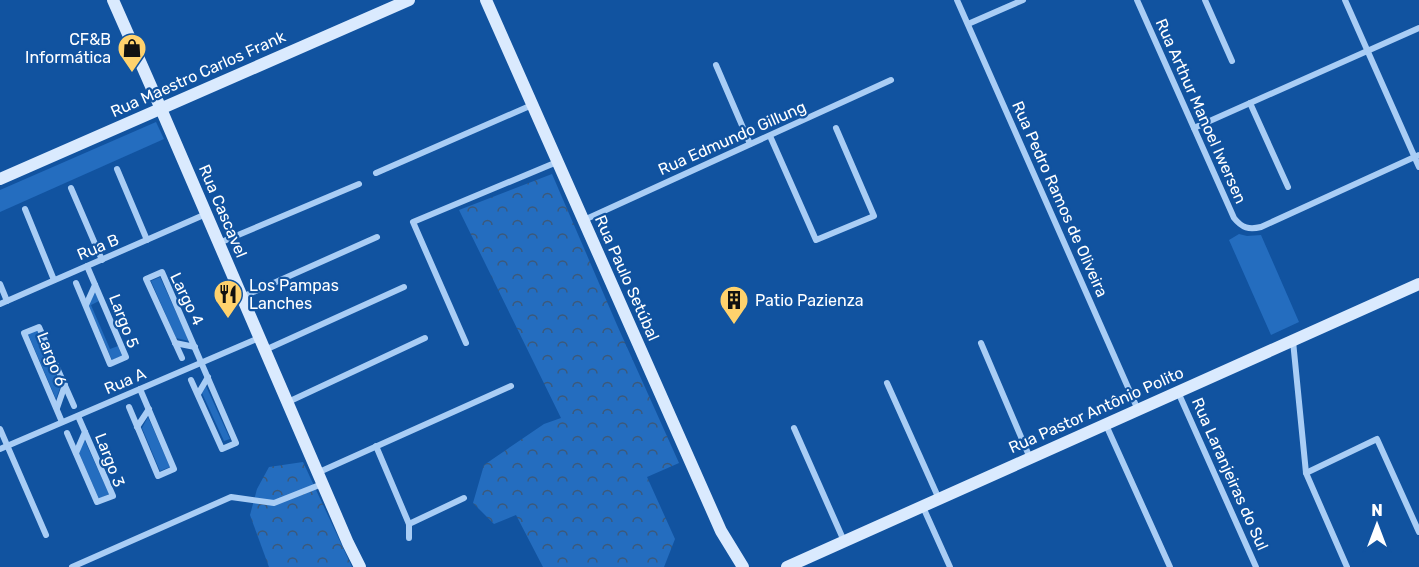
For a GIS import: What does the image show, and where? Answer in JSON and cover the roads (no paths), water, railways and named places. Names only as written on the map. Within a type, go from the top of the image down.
[{"type":"main road","name":"Rua Cascavel","points":[[112,0],[360,567]]},
{"type":"main road","name":"Rua Maestro Carlos Frank","points":[[0,179],[409,0]]},
{"type":"main road","name":"Rua Paulo Setúbal","points":[[486,0],[721,531],[743,567]]},
{"type":"main road","name":"Rua Pastor Antônio Polito","points":[[787,567],[1419,284]]},
{"type":"street","name":"Rua Pedro Ramos de Oliveira","points":[[957,0],[1138,410]]},
{"type":"street","points":[[968,24],[1023,0]]},
{"type":"street","name":"Rua Arthur Manoel Iwersen","points":[[1137,0],[1239,225],[1254,229],[1261,227],[1417,156]]},
{"type":"street","points":[[1205,0],[1232,61]]},
{"type":"street","points":[[1345,0],[1417,156],[1419,167]]},
{"type":"street","points":[[1194,128],[1419,28]]},
{"type":"street","points":[[716,65],[750,144]]},
{"type":"street","name":"Rua Edmundo Gillung","points":[[583,220],[891,80]]},
{"type":"street","points":[[1250,103],[1288,187]]},
{"type":"street","points":[[376,173],[532,105]]},
{"type":"street","points":[[770,135],[816,240],[874,216],[836,128]]},
{"type":"street","points":[[466,343],[412,222],[557,161]]},
{"type":"street","points":[[117,169],[147,240]]},
{"type":"street","points":[[219,244],[358,184]]},
{"type":"street","points":[[71,188],[102,260]]},
{"type":"street","points":[[25,209],[54,280]]},
{"type":"street","name":"Rua B","points":[[0,304],[206,214]]},
{"type":"street","points":[[242,297],[377,237]]},
{"type":"street","name":"Largo 5","points":[[76,284],[111,364],[126,357],[87,266]]},
{"type":"street","name":"Largo 4","points":[[182,358],[146,279],[162,272],[236,443],[222,449],[198,394]]},
{"type":"street","points":[[0,284],[7,301]]},
{"type":"street","points":[[86,305],[95,285]]},
{"type":"street","name":"Rua A","points":[[0,449],[202,363],[262,344],[404,287]]},
{"type":"street","name":"Largo 6","points":[[62,422],[24,333],[39,327],[74,406]]},
{"type":"street","points":[[287,402],[425,338]]},
{"type":"street","points":[[1293,340],[1306,473],[1347,567]]},
{"type":"street","points":[[175,343],[195,347]]},
{"type":"street","points":[[981,343],[1030,458]]},
{"type":"street","points":[[198,394],[208,377]]},
{"type":"street","points":[[191,380],[198,394]]},
{"type":"street","points":[[887,383],[939,499]]},
{"type":"street","points":[[57,409],[65,385]]},
{"type":"street","points":[[72,567],[231,496],[274,503],[376,446],[511,386]]},
{"type":"street","points":[[129,407],[158,476],[174,469],[140,389]]},
{"type":"street","name":"Rua Laranjeiras do Sul","points":[[1178,392],[1256,567]]},
{"type":"street","points":[[137,427],[149,409]]},
{"type":"street","name":"Largo 3","points":[[67,433],[97,502],[113,496],[78,416]]},
{"type":"street","points":[[1106,424],[1170,567]]},
{"type":"street","points":[[794,428],[844,541]]},
{"type":"street","points":[[0,429],[46,535]]},
{"type":"street","points":[[76,453],[85,432]]},
{"type":"street","points":[[1306,473],[1377,439],[1419,532]]},
{"type":"street","points":[[376,446],[409,524],[409,538]]},
{"type":"street","points":[[409,524],[464,498]]},
{"type":"street","points":[[923,506],[950,567]]},
{"type":"place","name":"CF&B Informática","points":[[132,74]]},
{"type":"place","name":"Los Pampas Lanches","points":[[228,320]]},
{"type":"place","name":"Patio Pazienza","points":[[734,326]]}]
